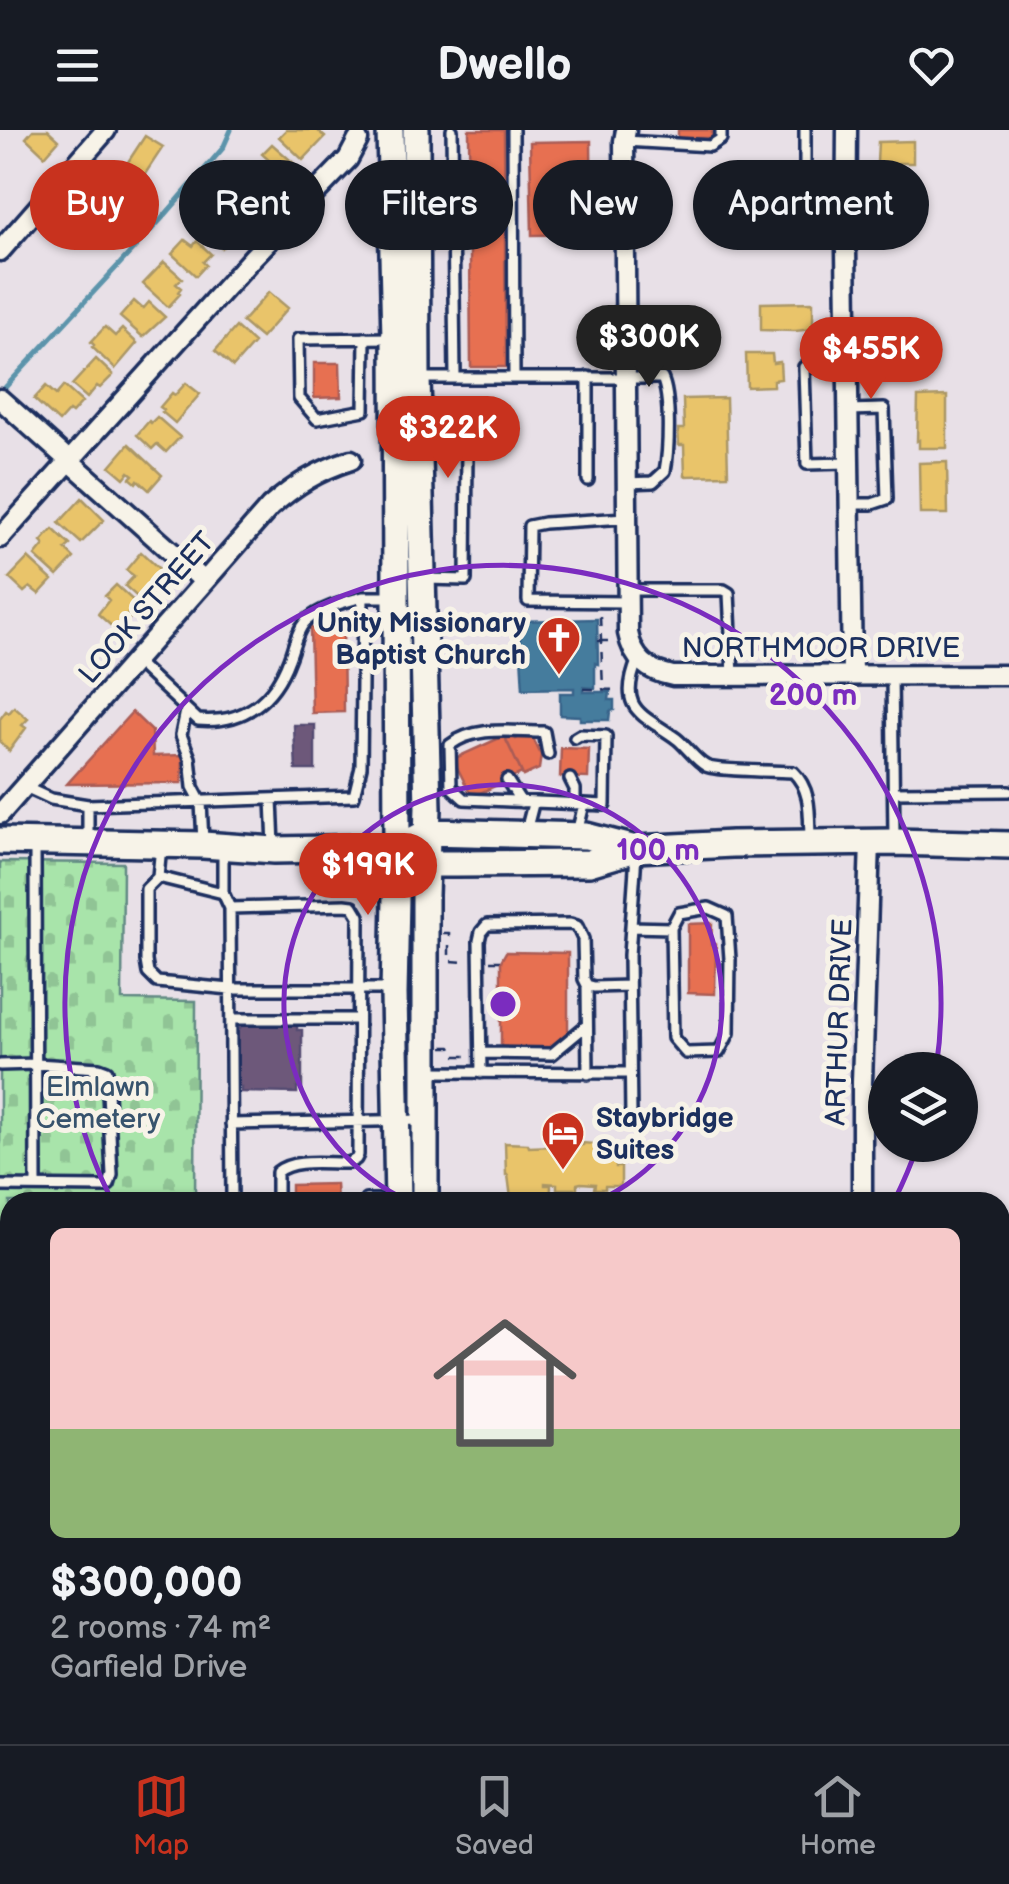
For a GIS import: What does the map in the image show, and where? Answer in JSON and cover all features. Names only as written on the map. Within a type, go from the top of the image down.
[{"type":"main road","points":[[390,130],[395,338],[419,446],[422,579],[438,744],[426,864],[426,1192]]},
{"type":"main road","points":[[398,1192],[395,597],[416,130]]},
{"type":"main road","points":[[397,849],[428,832],[576,836],[636,849],[882,842],[1009,845]]},
{"type":"main road","points":[[0,842],[274,850],[397,849],[426,864],[589,863],[636,849]]},
{"type":"street","points":[[0,251],[106,130]]},
{"type":"street","points":[[847,130],[847,160]]},
{"type":"street","points":[[625,136],[627,596],[629,641],[638,659]]},
{"type":"street","points":[[0,538],[254,257],[355,162],[358,140]]},
{"type":"street","points":[[846,250],[852,674]]},
{"type":"street","points":[[4,402],[204,581]]},
{"type":"street","name":"LOOK STREET","points":[[0,814],[270,507],[322,469],[351,460]]},
{"type":"street","name":"NORTHMOOR DRIVE","points":[[638,659],[651,670],[673,676],[1009,675]]},
{"type":"street","name":"ARTHUR DRIVE","points":[[862,1192],[862,1082],[882,842]]},
{"type":"lane","points":[[452,130],[456,377]]},
{"type":"lane","points":[[512,130],[514,378]]},
{"type":"lane","points":[[625,136],[710,146],[721,140],[721,130]]},
{"type":"lane","points":[[806,130],[806,160]]},
{"type":"lane","points":[[365,338],[364,410],[317,419],[299,398],[298,339],[365,338],[395,338]]},
{"type":"lane","points":[[847,367],[804,367],[807,464],[848,463]]},
{"type":"lane","points":[[366,384],[456,377],[662,378],[667,414],[664,471],[653,482],[625,482]]},
{"type":"lane","points":[[588,377],[588,480]]},
{"type":"lane","points":[[848,410],[884,410],[887,499],[872,504],[848,504]]},
{"type":"lane","points":[[419,446],[487,446]]},
{"type":"lane","points":[[422,579],[466,580],[467,446]]},
{"type":"lane","points":[[626,518],[529,526],[528,601],[600,602],[656,591],[730,592],[733,677]]},
{"type":"lane","points":[[22,786],[51,799],[88,804],[354,796],[361,767],[363,597]]},
{"type":"lane","points":[[135,662],[198,720],[237,716],[269,697],[280,683],[298,632],[306,622],[363,597],[395,597]]},
{"type":"lane","points":[[638,659],[631,683],[634,708],[677,739],[708,768],[794,772],[804,782],[810,843]]},
{"type":"lane","points":[[882,842],[894,792],[892,675]]},
{"type":"lane","points":[[186,710],[181,735],[190,758],[192,787],[201,802],[222,894],[230,908],[232,1192]]},
{"type":"lane","points":[[480,732],[488,743]]},
{"type":"lane","points":[[548,754],[544,732],[480,732],[438,744],[451,787],[464,799],[605,805],[606,736],[580,736],[575,745]]},
{"type":"lane","points":[[462,738],[471,751]]},
{"type":"lane","points":[[507,780],[521,802]]},
{"type":"lane","points":[[575,782],[580,804],[576,836]]},
{"type":"lane","points":[[490,788],[499,800]]},
{"type":"lane","points":[[894,792],[1009,791]]},
{"type":"lane","points":[[272,799],[274,850]]},
{"type":"lane","points":[[88,804],[88,842]]},
{"type":"lane","points":[[525,834],[533,804]]},
{"type":"lane","points":[[35,842],[36,1185]]},
{"type":"lane","points":[[161,844],[158,877],[146,889],[148,974],[158,982],[230,989],[394,990]]},
{"type":"lane","points":[[617,1118],[631,1117],[629,986],[636,849]]},
{"type":"lane","points":[[158,877],[222,894]]},
{"type":"lane","points":[[230,908],[353,906],[358,916],[358,1154],[349,1163],[289,1164],[280,1168],[277,1192]]},
{"type":"lane","points":[[709,908],[727,916],[729,1033],[719,1052],[686,1052],[673,1038],[671,928],[679,913],[709,908]]},
{"type":"lane","points":[[481,1073],[481,932],[487,926],[570,924],[577,926],[583,939],[588,1074]]},
{"type":"lane","points":[[631,928],[671,928]]},
{"type":"lane","points":[[587,985],[629,986]]},
{"type":"lane","points":[[231,1019],[358,1019]]},
{"type":"lane","points":[[481,1053],[552,1054],[587,1025]]},
{"type":"lane","points":[[0,1065],[36,1064],[107,1071],[112,1175],[111,1182],[104,1187],[0,1186]]},
{"type":"lane","points":[[424,1072],[630,1073]]},
{"type":"lane","points":[[231,1124],[425,1120]]},
{"type":"path","points":[[600,602],[603,689]]},
{"type":"path","points":[[599,641],[622,642]]},
{"type":"path","points":[[584,689],[620,690]]},
{"type":"path","points":[[442,932],[449,933],[448,961],[471,962]]},
{"type":"path","points":[[488,961],[501,961]]},
{"type":"path","points":[[442,1048],[450,1047],[456,1056],[469,1056]]},
{"type":"green space","name":"Elmlawn Cemetery","points":[[0,862],[123,863],[122,1000],[196,1001],[195,1192],[0,1192]]},
{"type":"building: Homes","points":[[33,130],[48,130],[59,140],[45,156],[26,138]]},
{"type":"building: Homes","points":[[286,130],[317,130],[325,137],[303,160],[279,137]]},
{"type":"building: Homes","points":[[145,136],[163,147],[154,160],[129,160]]},
{"type":"building: Homes","points":[[913,141],[913,160],[877,160],[878,142]]},
{"type":"building: Homes","points":[[272,144],[290,160],[269,160],[262,154]]},
{"type":"building: Homes","points":[[179,246],[179,250],[207,250],[211,254],[196,276],[172,254]]},
{"type":"building: Homes","points":[[164,262],[182,278],[176,284],[181,288],[180,294],[168,307],[143,284]]},
{"type":"building: Homes","points":[[269,292],[288,308],[261,338],[242,322]]},
{"type":"building: Homes","points":[[134,301],[143,309],[149,302],[165,317],[143,337],[120,317]]},
{"type":"building: Homes","points":[[813,302],[813,329],[761,330],[761,303]]},
{"type":"building: Homes","points":[[105,327],[115,336],[122,329],[137,343],[115,369],[92,347],[91,342]]},
{"type":"building: Homes","points":[[236,327],[254,343],[233,367],[215,351]]},
{"type":"building: Homes","points":[[746,354],[772,354],[773,363],[780,362],[781,379],[773,380],[773,386],[747,387]]},
{"type":"building: Homes","points":[[96,359],[113,375],[87,398],[72,385]]},
{"type":"building: Homes","points":[[186,383],[200,394],[175,423],[160,407]]},
{"type":"building: Homes","points":[[46,386],[56,395],[64,386],[82,402],[59,422],[34,399]]},
{"type":"building: Homes","points":[[947,396],[947,448],[919,448],[918,397]]},
{"type":"building: Homes","points":[[726,398],[728,475],[685,476],[684,445],[679,445],[678,429],[684,429],[683,399]]},
{"type":"building: Homes","points":[[157,417],[180,437],[166,452],[157,444],[152,449],[137,435]]},
{"type":"building: Homes","points":[[129,444],[162,475],[149,490],[130,478],[133,475],[129,472],[124,478],[110,466]]},
{"type":"building: Homes","points":[[947,462],[948,514],[920,514],[919,463]]},
{"type":"building: Homes","points":[[82,498],[104,520],[81,543],[59,523]]},
{"type":"building: Homes","points":[[53,529],[70,545],[65,549],[74,558],[57,576],[35,556]]},
{"type":"building: Homes","points":[[141,552],[167,576],[144,603],[125,586],[134,576],[126,570]]},
{"type":"building: Homes","points":[[28,558],[52,580],[39,594],[30,587],[24,592],[9,578]]},
{"type":"building: Homes","points":[[116,585],[137,604],[117,631],[98,614],[109,600],[105,596]]},
{"type":"building: Homes","points":[[14,707],[28,719],[9,751],[0,742],[0,719]]},
{"type":"building: Homes","name":"Staybridge Suites","points":[[505,1143],[529,1147],[554,1143],[616,1146],[621,1186],[594,1189],[595,1184],[581,1183],[577,1189],[557,1189],[557,1184],[545,1183],[551,1185],[551,1192],[510,1192]]},
{"type":"building: Shops","points":[[469,130],[504,130],[504,160],[469,160]]},
{"type":"building: Shops","points":[[678,130],[712,130],[712,138],[678,138]]},
{"type":"building: Shops","points":[[591,141],[591,160],[533,160],[533,235],[532,235],[530,142]]},
{"type":"building: Shops","points":[[470,250],[505,250],[506,367],[471,367]]},
{"type":"building: Shops","points":[[314,363],[340,363],[341,397],[314,398]]},
{"type":"building: Shops","points":[[310,628],[343,628],[344,712],[312,713]]},
{"type":"building: Shops","points":[[132,712],[152,731],[153,756],[183,755],[182,783],[67,784]]},
{"type":"building: Shops","points":[[531,734],[541,755],[539,769],[523,776],[506,739]]},
{"type":"building: Shops","points":[[504,736],[522,773],[472,797],[453,759]]},
{"type":"building: Shops","points":[[561,748],[589,749],[588,778],[560,777]]},
{"type":"building: Shops","points":[[712,923],[711,944],[716,944],[715,994],[688,993],[688,924]]},
{"type":"building: Shops","points":[[506,952],[568,953],[568,1033],[549,1050],[501,1050],[501,961]]},
{"type":"building: Shops","points":[[336,1184],[336,1192],[291,1192],[291,1185]]},
{"type":"building: Offices","points":[[294,725],[315,725],[315,770],[296,770]]},
{"type":"building: Offices","points":[[241,1024],[297,1025],[297,1030],[302,1030],[302,1087],[297,1087],[297,1093],[241,1092],[241,1087],[235,1086],[234,1028],[240,1029]]},
{"type":"building: Public","name":"Unity Missionary Baptist Church","points":[[597,619],[595,688],[584,687],[584,692],[610,692],[614,710],[610,711],[609,720],[560,715],[560,693],[574,693],[574,688],[523,689],[519,621]]},
{"type":"waterway","points":[[0,393],[165,215],[223,148],[231,130]]},
{"type":"place","name":"Unity Missionary Baptist Church","points":[[559,676]]},
{"type":"place","name":"Staybridge Suites","points":[[563,1171]]}]
